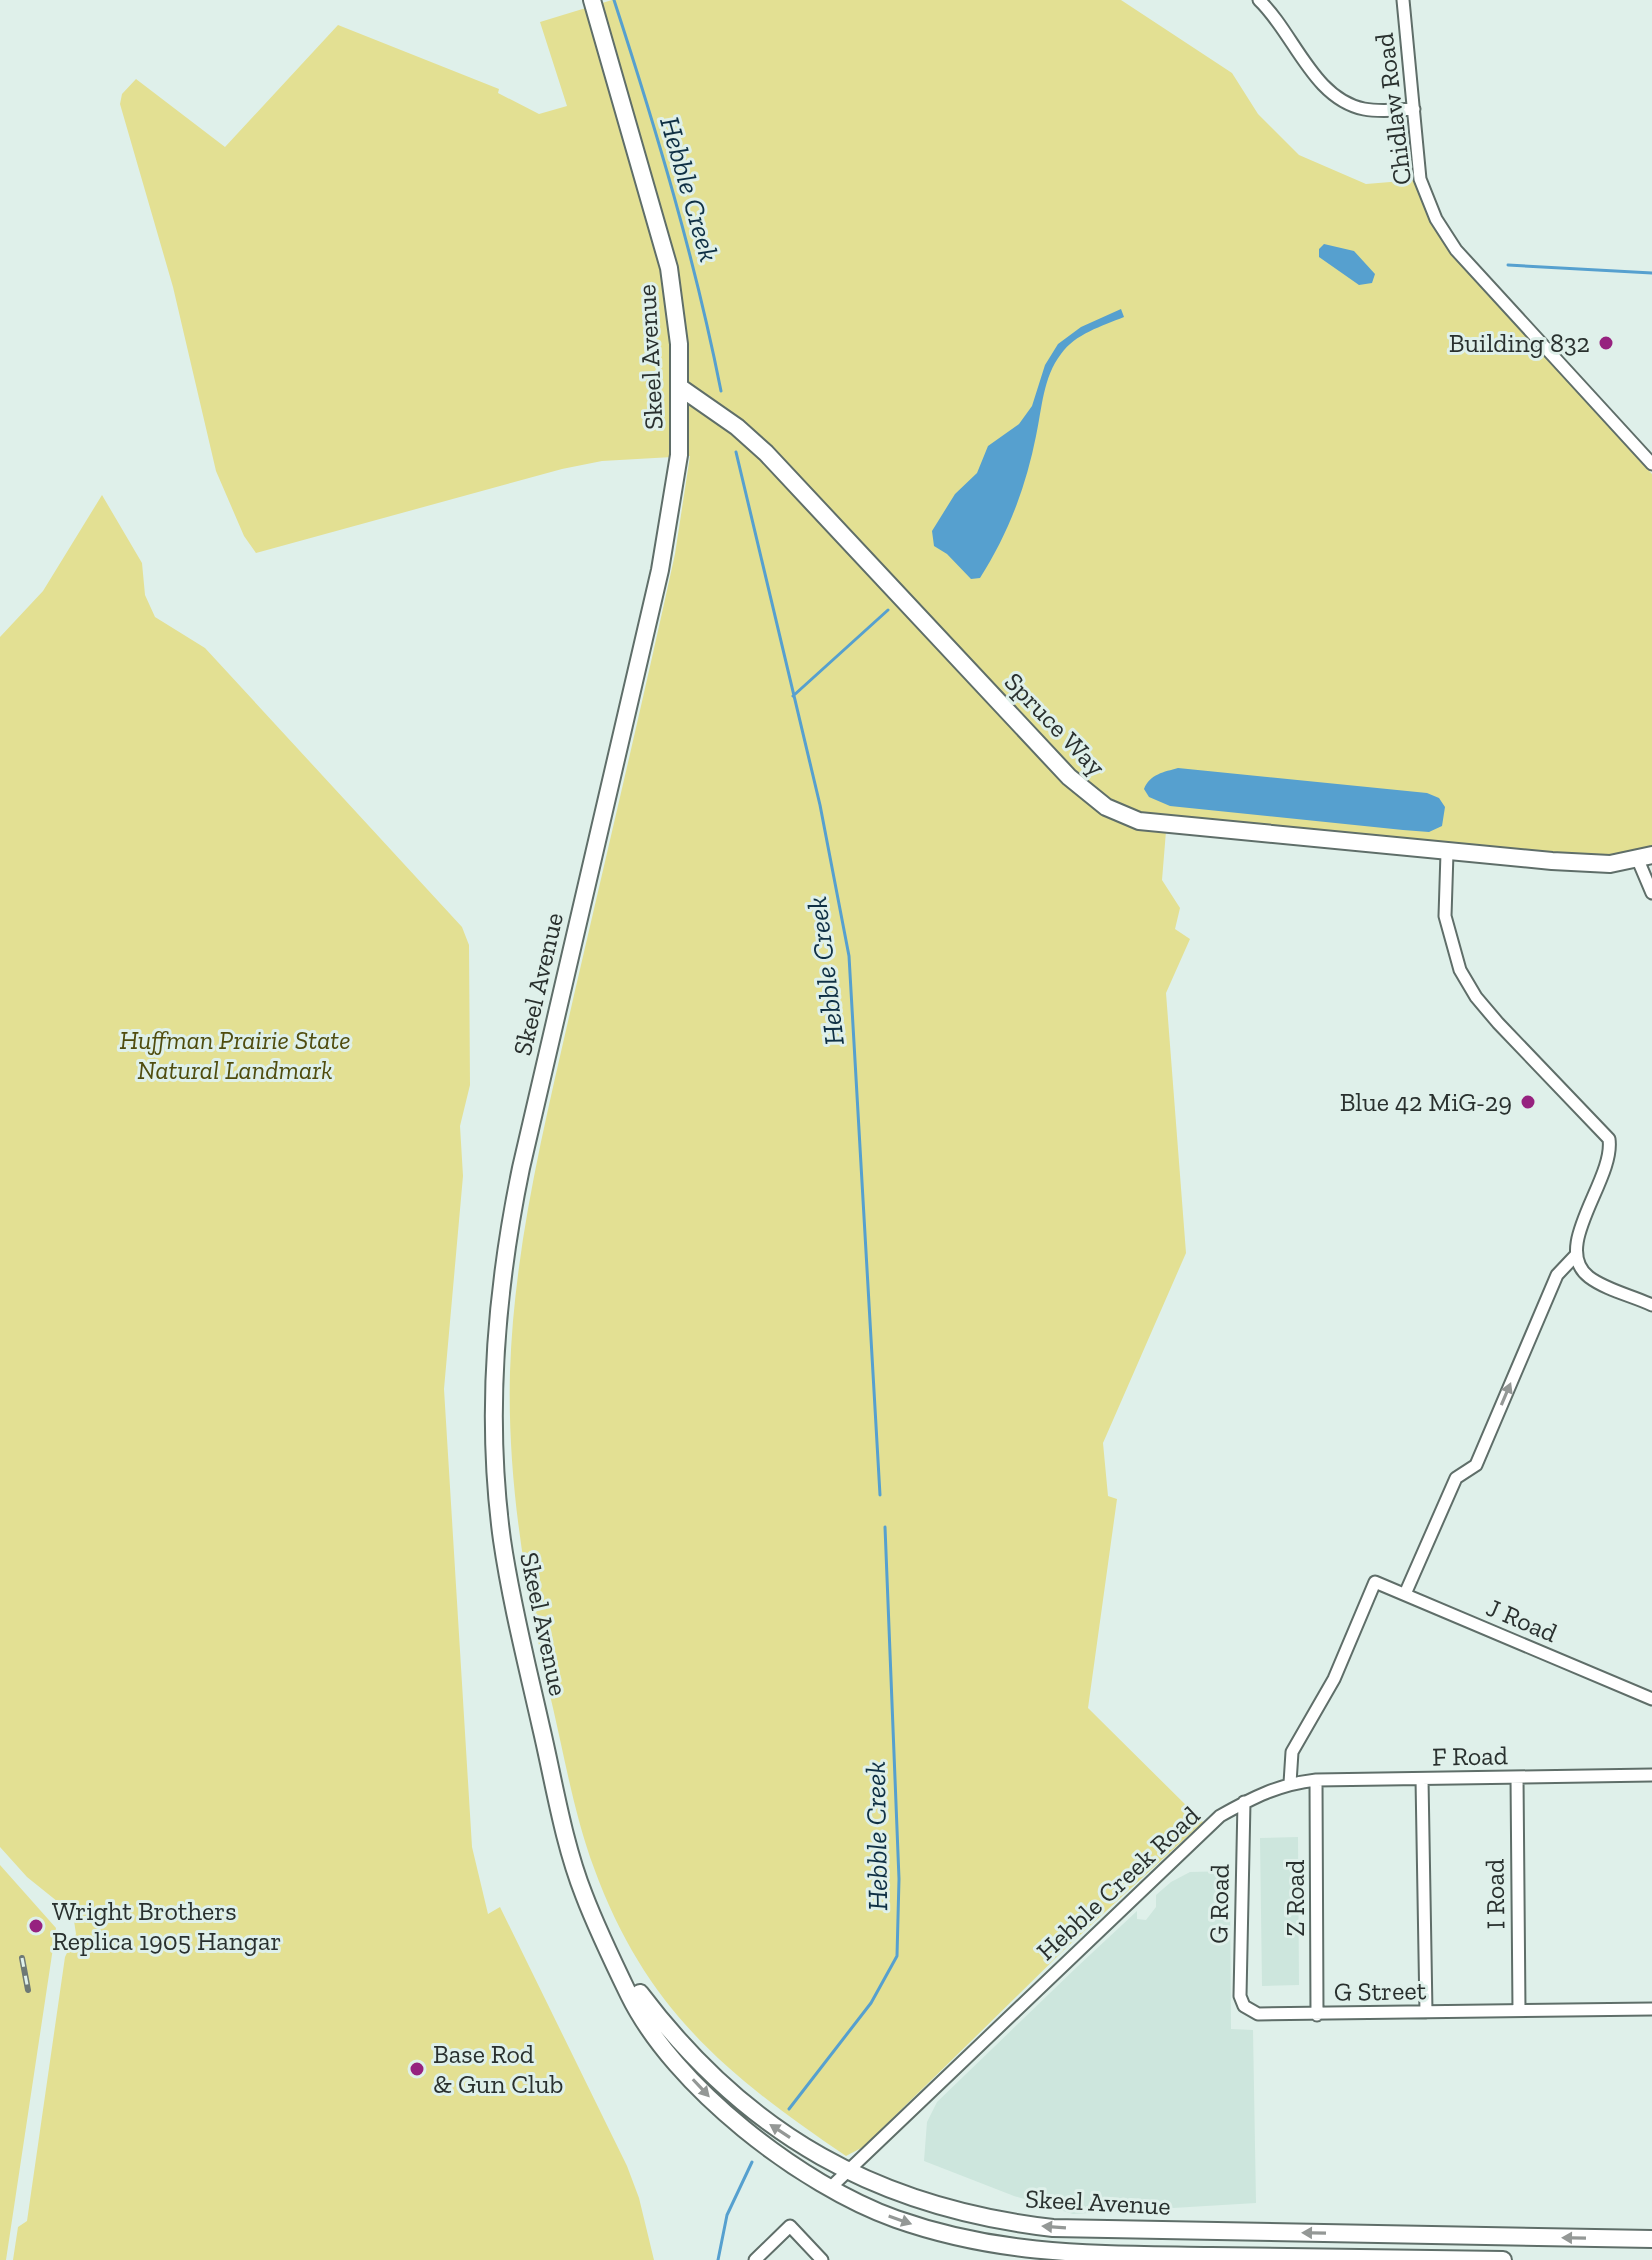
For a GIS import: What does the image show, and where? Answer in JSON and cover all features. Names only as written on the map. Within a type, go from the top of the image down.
[{"type":"street","name":"Skeel Avenue","points":[[592,0],[664,246],[679,344],[681,388],[679,455],[660,570],[541,1075],[505,1242],[494,1379],[495,1465],[502,1539],[531,1682],[582,1891],[629,1995],[655,2034],[739,2128],[830,2188],[901,2220],[1007,2248],[1064,2253],[1503,2260]]},
{"type":"street","points":[[1259,0],[1333,94],[1360,108],[1414,109]]},
{"type":"street","name":"Chidlaw Road","points":[[1403,0],[1420,179],[1436,219],[1456,250],[1652,464]]},
{"type":"street","name":"Spruce Way","points":[[681,388],[737,427],[766,453],[1069,777],[1106,807],[1139,821],[1447,853],[1610,864],[1645,857]]},
{"type":"street","points":[[1447,853],[1445,916],[1460,970],[1476,997],[1498,1023],[1609,1139],[1609,1162],[1576,1242],[1575,1256],[1591,1279],[1652,1305]]},
{"type":"street","points":[[1645,857],[1652,893]]},
{"type":"street","points":[[1405,1594],[1456,1478],[1476,1465],[1557,1275],[1575,1256]]},
{"type":"street","name":"J Road","points":[[1290,1783],[1292,1752],[1334,1679],[1375,1582],[1652,1699]]},
{"type":"street","name":"F Road","points":[[1290,1783],[1316,1780],[1652,1775]]},
{"type":"street","name":"I Road","points":[[1517,1777],[1519,2010]]},
{"type":"street","points":[[1422,1779],[1426,2012]]},
{"type":"street","name":"Z Road","points":[[1316,1780],[1317,2015]]},
{"type":"street","name":"Hebble Creek Road","points":[[830,2188],[1220,1816],[1244,1802],[1290,1783]]},
{"type":"street","name":"G Road","points":[[1244,1802],[1240,1996],[1244,2006]]},
{"type":"street","name":"Skeel Avenue","points":[[624,1979],[636,1987],[663,2024],[724,2088],[769,2124],[847,2172],[927,2204],[970,2215],[1053,2228],[1652,2239]]},
{"type":"street","name":"G Street","points":[[1244,2006],[1258,2014],[1317,2015],[1519,2010]]},
{"type":"street","points":[[1519,2010],[1652,2009]]},
{"type":"street","points":[[755,2260],[790,2226],[822,2260]]},
{"type":"shaded area","points":[[1298,1837],[1299,1985],[1262,1986],[1260,1838]]},
{"type":"shaded area","points":[[1230,1871],[1231,2029],[1253,2030],[1256,2203],[1073,2214],[1014,2196],[924,2161],[927,2122],[937,2102],[1078,1966],[1137,1911],[1137,1919],[1146,1920],[1156,1907],[1156,1895],[1171,1882],[1190,1872]]},
{"type":"green space","points":[[612,0],[1121,0],[1232,73],[1258,114],[1299,155],[1366,184],[1415,180],[1424,207],[1444,241],[1652,474],[1652,848],[1595,859],[1167,819],[1162,880],[1180,908],[1175,929],[1190,939],[1166,993],[1186,1253],[1103,1443],[1108,1496],[1117,1499],[1088,1708],[1203,1822],[1068,1946],[863,2147],[846,2156],[763,2097],[694,2034],[638,1961],[615,1917],[587,1849],[571,1788],[535,1625],[515,1499],[510,1372],[525,1229],[553,1088],[675,554],[690,456],[602,461],[562,469],[256,553],[244,536],[216,471],[173,287],[120,104],[122,94],[136,79],[225,147],[338,25],[499,89],[498,93],[539,114],[567,106],[540,22]]},
{"type":"green space","name":"Huffman Prairie State Natural Landmark","points":[[102,495],[142,563],[145,595],[155,617],[205,648],[462,927],[469,945],[470,1085],[460,1126],[463,1176],[444,1389],[472,1847],[488,1914],[500,1907],[627,2166],[639,2198],[654,2260],[13,2260],[18,2227],[27,2221],[65,1957],[76,1934],[73,1914],[27,1877],[0,1847],[0,637],[43,591]]},
{"type":"green space","points":[[0,1865],[56,1928],[6,2260],[0,2260]]},
{"type":"water","points":[[1324,244],[1354,251],[1375,274],[1372,283],[1359,285],[1319,257],[1319,249]]},
{"type":"water","points":[[1121,309],[1124,317],[1081,336],[1067,347],[1055,363],[1047,383],[1032,455],[1015,510],[980,578],[971,579],[947,554],[934,546],[932,531],[955,494],[977,473],[988,446],[1019,424],[1032,406],[1045,365],[1058,344],[1081,327]]},
{"type":"water","points":[[1178,768],[1427,793],[1439,798],[1445,807],[1442,826],[1429,832],[1403,830],[1170,806],[1149,797],[1144,789],[1150,780]]},
{"type":"waterway","name":"Hebble Creek","points":[[614,0],[674,194],[721,391]]},
{"type":"waterway","points":[[1508,265],[1652,273]]},
{"type":"waterway","name":"Hebble Creek","points":[[736,452],[820,805],[849,956],[880,1495]]},
{"type":"waterway","points":[[793,696],[888,610]]},
{"type":"waterway","name":"Hebble Creek","points":[[789,2109],[871,2003],[897,1956],[899,1879],[885,1527]]},
{"type":"waterway","name":"Hebble Creek","points":[[718,2260],[727,2215],[752,2162]]},
{"type":"railway","points":[[22,1958],[28,1990]]},
{"type":"place","name":"Building 832","points":[[1606,343]]},
{"type":"place","name":"Blue 42 MiG-29","points":[[1528,1102]]},
{"type":"place","name":"Wright Brothers Replica 1905 Hangar","points":[[36,1926]]},
{"type":"place","name":"Base Rod & Gun Club","points":[[417,2069]]}]
